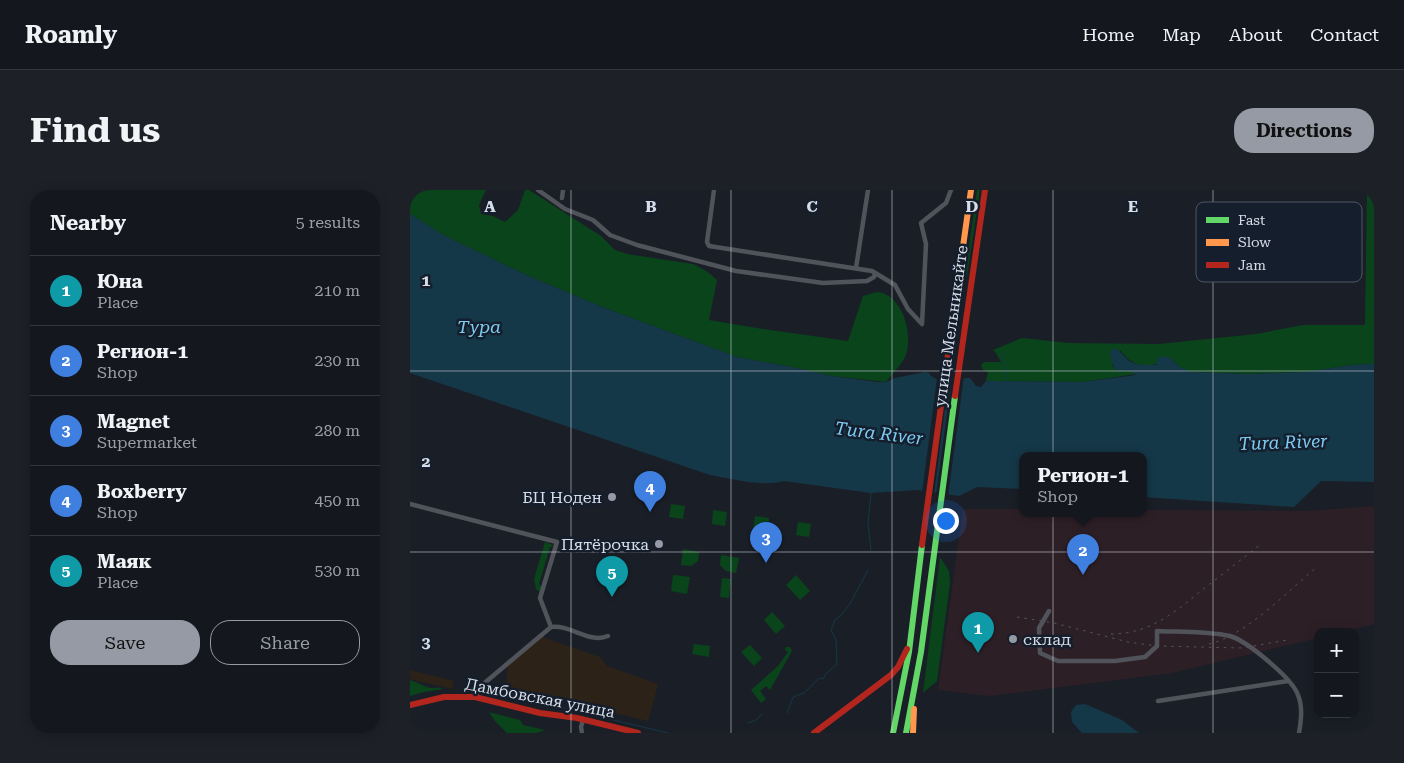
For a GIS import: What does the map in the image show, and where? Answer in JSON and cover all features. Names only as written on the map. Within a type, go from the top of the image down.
[{"type":"main road","name":"улица Мельникайте","points":[[893,733],[901,700],[910,643],[951,324],[971,190]]},
{"type":"main road","name":"улица Мельникайте","points":[[906,733],[914,698],[964,325],[985,190]]},
{"type":"main road","points":[[814,733],[891,675],[898,667],[910,643]]},
{"type":"main road","name":"Дамбовская улица","points":[[410,705],[436,696],[460,695],[540,713],[552,713],[638,733]]},
{"type":"main road","points":[[913,733],[914,698]]},
{"type":"street","points":[[538,190],[565,209],[593,220],[610,235],[637,245],[736,271],[812,282],[839,283],[867,281],[874,278],[875,273]]},
{"type":"street","points":[[562,198],[563,190]]},
{"type":"street","points":[[714,190],[707,242],[709,246],[856,268],[875,273],[895,285],[908,309],[922,324],[926,244],[921,223],[946,203],[951,190]]},
{"type":"street","points":[[856,268],[868,190]]},
{"type":"street","points":[[410,504],[557,542],[540,598],[551,627]]},
{"type":"street","points":[[1049,611],[1039,628],[1040,653],[1058,662],[1115,661],[1145,657],[1157,646],[1157,631],[1214,634],[1238,639],[1252,647],[1295,688],[1301,706],[1300,733]]},
{"type":"street","points":[[475,697],[481,686],[551,627],[563,627],[594,638],[608,636]]},
{"type":"street","points":[[1158,702],[1288,681]]},
{"type":"street","points":[[582,733],[583,720]]},
{"type":"shaded area","points":[[1374,506],[1374,624],[1358,628],[1314,628],[1314,639],[1172,673],[990,696],[938,690],[963,509],[1019,509],[1019,517],[1147,517],[1147,510],[1308,511]]},
{"type":"shaded area","points":[[542,637],[600,657],[607,666],[658,684],[648,721],[506,687],[508,665]]},
{"type":"shaded area","points":[[410,670],[454,681],[452,689],[410,679]]},
{"type":"green space","points":[[410,190],[486,190],[479,205],[481,214],[493,216],[505,222],[518,210],[525,190],[529,190],[601,236],[615,250],[627,254],[693,264],[708,272],[717,280],[709,320],[848,341],[863,296],[874,292],[887,295],[900,308],[907,328],[908,338],[905,357],[886,382],[832,376],[737,357],[602,307],[524,274],[445,236],[410,214]]},
{"type":"green space","points":[[977,190],[980,190],[967,276],[965,276]]},
{"type":"green space","points":[[1367,190],[1374,190],[1374,364],[1351,365],[1307,372],[1246,374],[1190,372],[1180,367],[1170,358],[1156,364],[1137,364],[1120,350],[1112,365],[1117,371],[1131,371],[1136,374],[1082,382],[986,381],[988,372],[983,370],[981,365],[984,362],[1001,362],[993,350],[1022,338],[1068,343],[1159,344],[1256,334],[1303,325],[1365,325]]},
{"type":"green space","points":[[671,504],[685,506],[683,519],[669,517]]},
{"type":"green space","points":[[713,510],[727,512],[725,526],[712,524]]},
{"type":"green space","points":[[755,516],[769,518],[767,532],[753,530]]},
{"type":"green space","points":[[798,522],[811,524],[809,537],[796,535]]},
{"type":"green space","points":[[545,542],[553,545],[550,547],[539,584],[542,587],[540,592],[536,589],[534,579]]},
{"type":"green space","points":[[683,549],[699,552],[698,561],[691,566],[681,565]]},
{"type":"green space","points":[[721,555],[739,558],[736,573],[726,571],[720,565]]},
{"type":"green space","points":[[940,557],[949,571],[950,583],[937,681],[923,693]]},
{"type":"green space","points":[[673,575],[690,577],[687,594],[671,591]]},
{"type":"green space","points":[[796,575],[810,591],[800,600],[786,585]]},
{"type":"green space","points":[[722,578],[731,579],[729,598],[720,597]]},
{"type":"green space","points":[[772,612],[785,626],[776,634],[764,620]]},
{"type":"green space","points":[[694,644],[710,646],[709,657],[692,654]]},
{"type":"green space","points":[[750,645],[762,658],[754,666],[741,652]]},
{"type":"green space","points":[[786,647],[790,647],[792,651],[770,690],[766,686],[760,691],[766,699],[761,703],[751,690],[778,666],[788,652],[785,650]]},
{"type":"green space","points":[[410,680],[431,688],[443,689],[410,696]]},
{"type":"green space","points":[[489,712],[520,720],[523,725],[545,730],[537,733],[507,733]]},
{"type":"water","name":"Тура","points":[[410,214],[445,236],[524,274],[602,307],[737,357],[832,376],[886,382],[895,378],[925,372],[941,382],[955,378],[970,378],[976,386],[981,387],[986,381],[1082,382],[1136,375],[1131,371],[1117,371],[1112,362],[1110,352],[1114,348],[1129,361],[1136,364],[1156,365],[1158,358],[1164,356],[1190,372],[1246,374],[1307,372],[1351,365],[1374,364],[1374,482],[1321,481],[1294,507],[1147,497],[1147,452],[1019,452],[1019,489],[977,487],[959,496],[917,490],[871,493],[784,481],[775,483],[747,482],[710,475],[410,373]]},
{"type":"water","points":[[1085,704],[1122,720],[1139,733],[1082,733],[1072,722],[1071,712],[1076,705]]},
{"type":"pier","points":[[952,376],[964,376],[948,497],[936,495]]},
{"type":"pier","points":[[949,377],[934,495],[922,493],[937,378]]},
{"type":"waterway","points":[[1003,351],[1006,381]]},
{"type":"waterway","points":[[871,493],[868,524],[871,550]]},
{"type":"waterway","points":[[787,713],[793,697],[804,693],[819,678],[823,679],[837,664],[836,640],[831,630],[835,620],[851,602],[868,570]]},
{"type":"waterway","points":[[496,692],[668,733]]},
{"type":"waterway","points":[[748,723],[756,720],[762,714]]},
{"type":"railway","points":[[1111,634],[1138,630],[1162,619],[1261,544]]},
{"type":"railway","points":[[1209,644],[1237,632],[1266,612],[1317,567]]},
{"type":"railway","points":[[1017,617],[1054,623],[1128,642],[1157,646],[1242,648],[1287,640]]},
{"type":"traffic: fast","points":[[906,733],[921,652],[955,396]]},
{"type":"traffic: fast","points":[[893,733],[909,652],[922,545]]},
{"type":"traffic: slow","points":[[955,303],[971,190]]},
{"type":"traffic: slow","points":[[913,733],[914,709]]},
{"type":"traffic: jam","points":[[955,396],[985,190]]},
{"type":"traffic: jam","points":[[922,545],[955,303]]},
{"type":"traffic: jam","points":[[814,733],[891,675],[898,667],[907,649]]},
{"type":"traffic: jam","points":[[410,705],[444,697],[475,697],[540,713],[577,718],[638,733]]},
{"type":"place","name":"БЦ Ноден","points":[[612,497]]},
{"type":"place","name":"Boxberry","points":[[650,512]]},
{"type":"place","name":"Пятёрочка","points":[[659,544]]},
{"type":"place","name":"Magnet","points":[[766,563]]},
{"type":"place","name":"Регион-1","points":[[1083,575]]},
{"type":"place","name":"Маяк","points":[[612,597]]},
{"type":"place","name":"склад","points":[[1013,639]]},
{"type":"place","name":"Юна","points":[[978,653]]},
{"type":"water label","name":"Tura River","points":[[879,433]]},
{"type":"water label","name":"Tura River","points":[[1283,442]]}]
